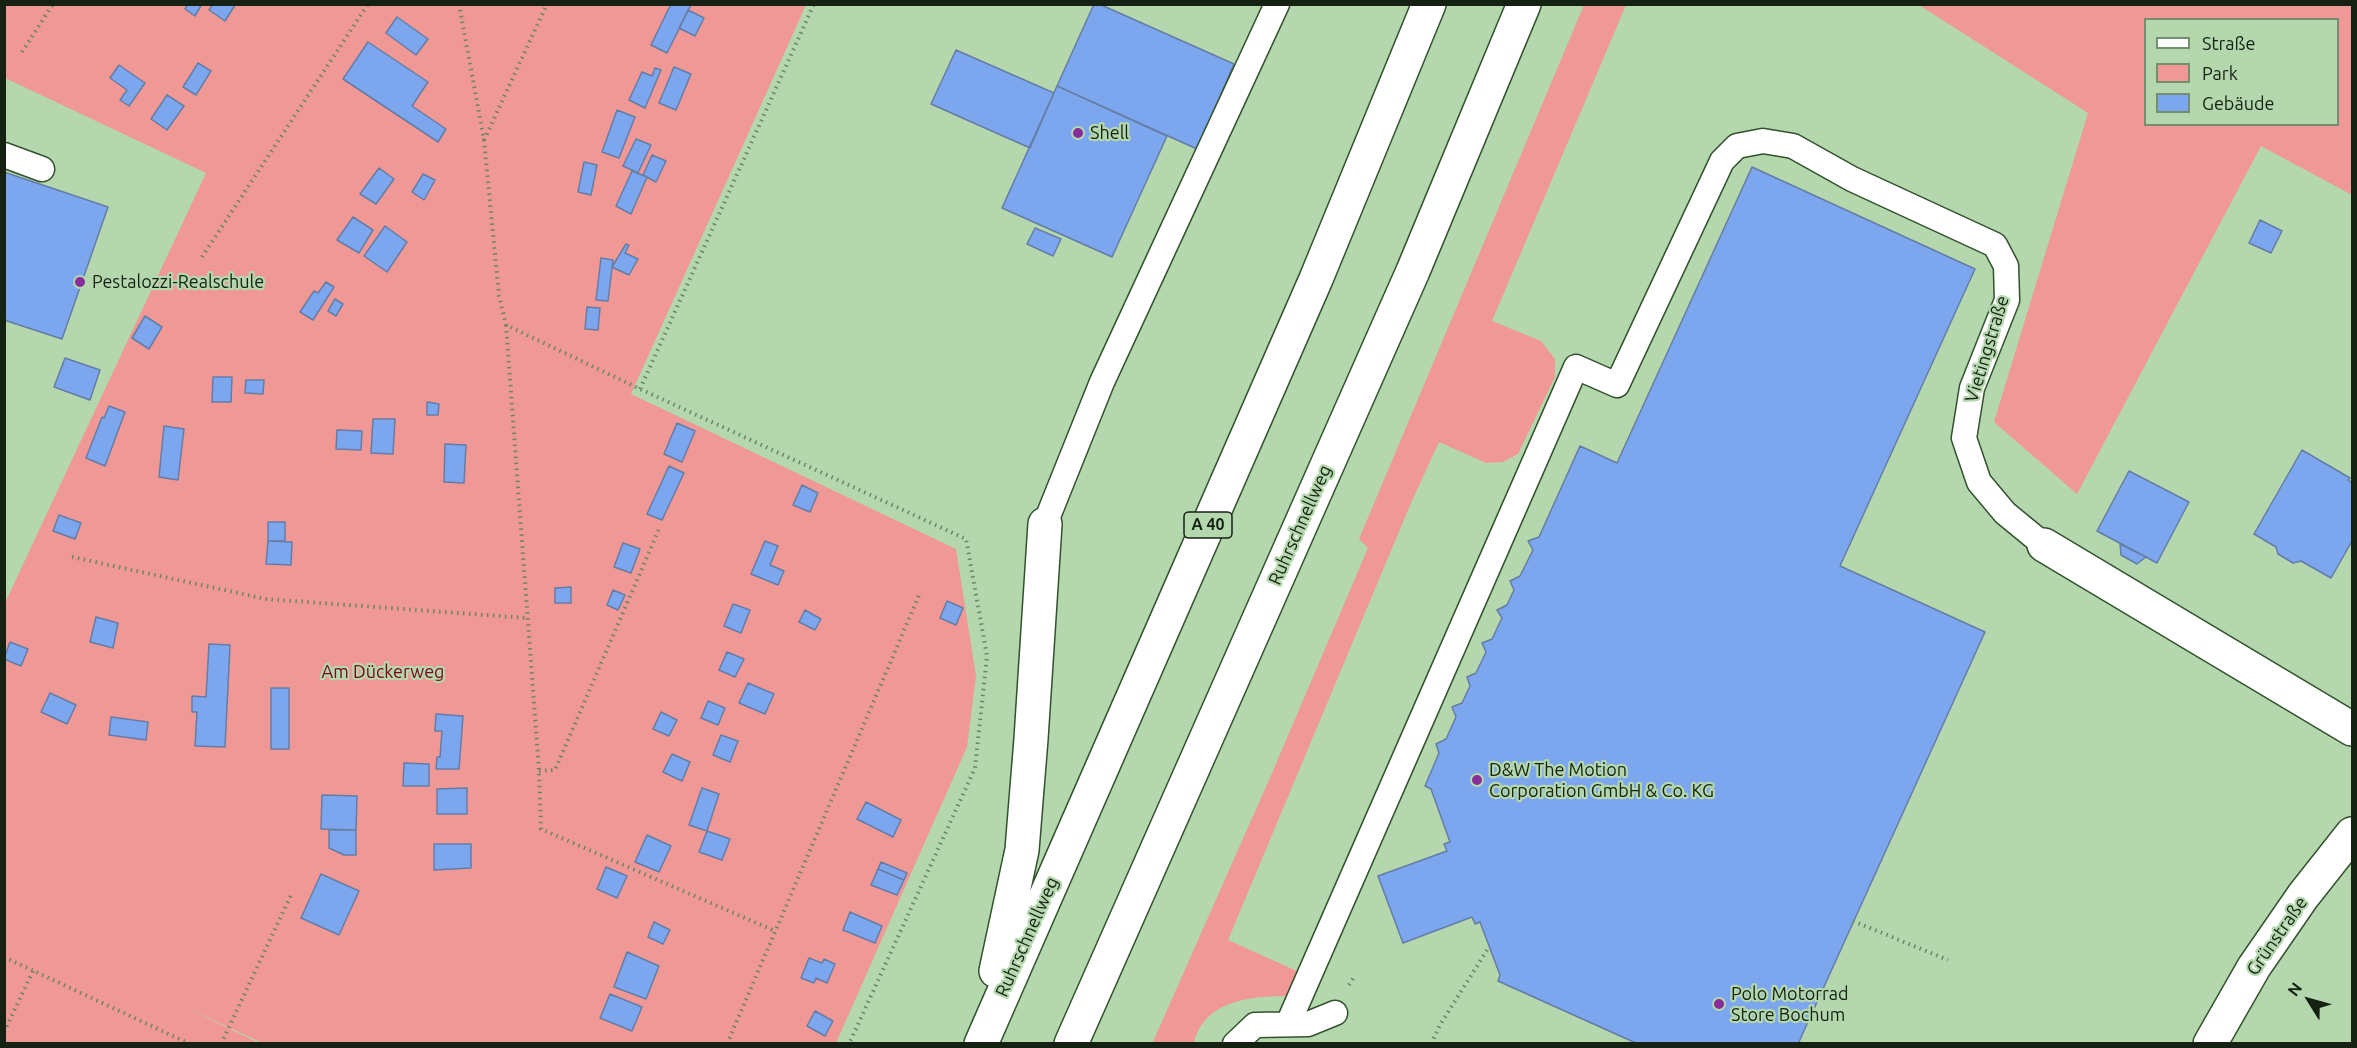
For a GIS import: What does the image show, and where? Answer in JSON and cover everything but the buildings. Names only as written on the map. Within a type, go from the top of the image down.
[{"type":"main road","name":"Ruhrschnellweg","points":[[980,1044],[1316,279],[1429,4]]},
{"type":"main road","name":"Ruhrschnellweg","points":[[1071,1044],[1413,271],[1524,4]]},
{"type":"main road","points":[[980,1044],[1022,850],[1045,524]]},
{"type":"main road","name":"Vietingstraße","points":[[2044,544],[2352,729]]},
{"type":"main road","name":"Grünstraße","points":[[2210,1044],[2254,967],[2303,896],[2352,834]]},
{"type":"lane","points":[[1045,524],[1102,382],[1276,4]]},
{"type":"lane","name":"Vietingstraße","points":[[1288,1024],[1576,367],[1617,385],[1722,161],[1737,146],[1763,141],[1793,146],[1852,179],[1995,245],[2006,266],[2007,300],[1972,388],[1964,438],[1979,482],[2004,513],[2044,544]]},
{"type":"lane","points":[[4,155],[42,169]]},
{"type":"lane","points":[[1235,1044],[1255,1025],[1308,1024],[1335,1013]]},
{"type":"path","points":[[22,52],[53,4]]},
{"type":"path","points":[[202,257],[368,4]]},
{"type":"path","points":[[459,4],[484,140],[500,296],[506,325],[539,771],[541,829],[775,931]]},
{"type":"path","points":[[484,140],[547,4]]},
{"type":"path","points":[[640,389],[814,4]]},
{"type":"path","points":[[506,325],[966,539],[987,656],[975,768],[849,1044]]},
{"type":"path","points":[[539,771],[555,770],[659,529]]},
{"type":"path","points":[[72,557],[266,599],[526,618]]},
{"type":"path","points":[[727,1044],[920,593]]},
{"type":"path","points":[[220,1044],[291,895]]},
{"type":"path","points":[[1853,921],[1948,960]]},
{"type":"path","points":[[1431,1044],[1440,1025],[1489,947]]},
{"type":"path","points":[[4,957],[189,1044]]},
{"type":"path","points":[[4,1032],[33,971]]},
{"type":"green space","name":"Am Dückerweg","points":[[5,5],[806,5],[631,394],[956,549],[976,676],[967,747],[836,1043],[262,1043],[179,1004],[259,1043],[5,1043],[5,603],[206,173],[5,78]]},
{"type":"green space","points":[[1584,5],[1626,5],[1492,321],[1541,341],[1555,359],[1555,377],[1518,454],[1503,462],[1486,463],[1439,442],[1411,503],[1228,940],[1301,973],[1288,996],[1260,997],[1231,1003],[1219,1009],[1199,1029],[1194,1043],[1152,1044],[1269,780],[1368,548],[1359,539]]},
{"type":"green space","points":[[1919,5],[2352,5],[2352,195],[2261,146],[2077,494],[1994,422],[2088,113]]},
{"type":"place","name":"Shell","points":[[1078,133]]},
{"type":"place","name":"Pestalozzi-Realschule","points":[[80,282]]},
{"type":"place","name":"D&W The Motion Corporation GmbH & Co. KG","points":[[1477,780]]},
{"type":"place","name":"Polo Motorrad Store Bochum","points":[[1719,1004]]}]
